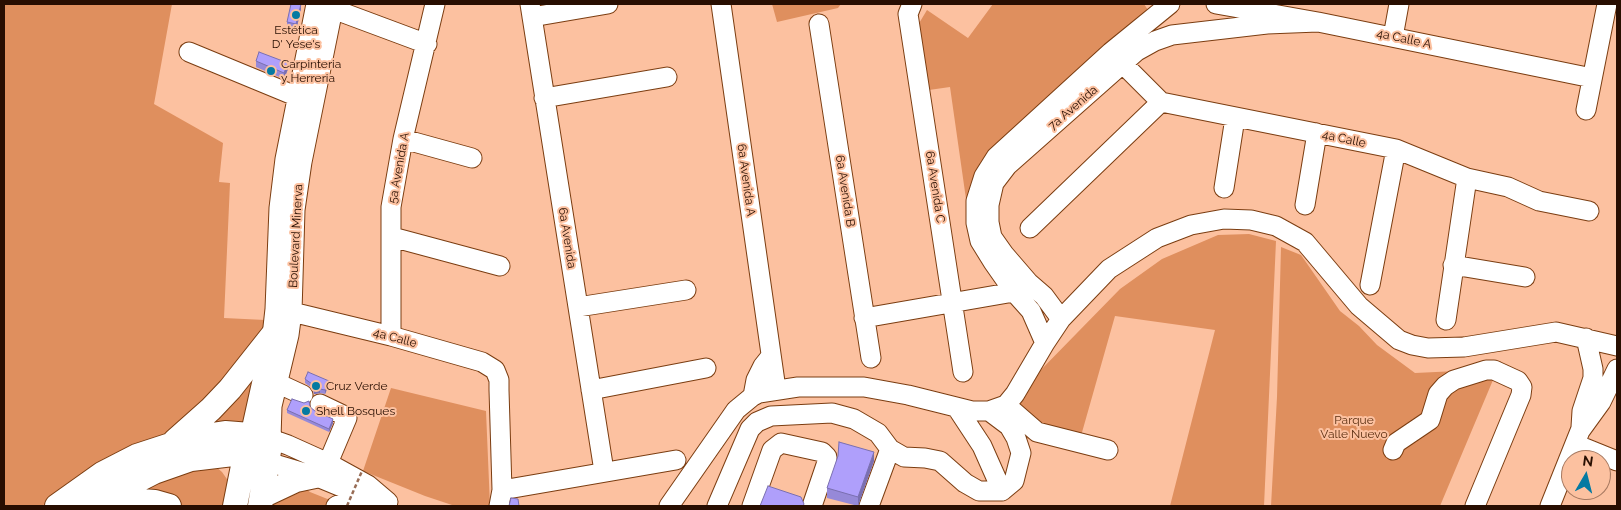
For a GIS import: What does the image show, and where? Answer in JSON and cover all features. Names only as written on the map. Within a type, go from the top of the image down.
[{"type":"main road","points":[[171,444],[211,409],[230,389],[272,336]]},
{"type":"main road","points":[[56,506],[102,474],[137,456],[171,444],[213,434],[258,448]]},
{"type":"main road","points":[[258,448],[261,501],[296,480],[321,469]]},
{"type":"main road","points":[[91,506],[172,464],[191,458],[216,454],[233,454],[258,448]]},
{"type":"main road","points":[[235,506],[258,448]]},
{"type":"main road","points":[[118,506],[141,501],[169,506]]},
{"type":"street","name":"5a Avenida A","points":[[391,336],[391,206],[403,140],[435,4]]},
{"type":"street","points":[[531,10],[608,4]]},
{"type":"street","name":"6a Avenida A","points":[[721,4],[776,389]]},
{"type":"street","name":"6a Avenida C","points":[[912,4],[908,14],[963,372]]},
{"type":"street","name":"7a Avenida","points":[[1045,343],[1022,287],[1004,254],[992,237],[989,222],[989,205],[994,183],[1044,124],[1116,58],[1170,4]]},
{"type":"street","name":"4a Calle A","points":[[1216,4],[1318,22],[1592,78]]},
{"type":"street","points":[[1393,37],[1399,4]]},
{"type":"street","points":[[1586,110],[1607,4]]},
{"type":"street","points":[[328,5],[427,44]]},
{"type":"street","name":"Boulevard Minerva","points":[[258,448],[275,309],[279,208],[285,159],[298,97],[328,5]]},
{"type":"street","name":"Boulevard Minerva","points":[[258,448],[272,406],[289,335],[292,312],[295,210],[328,5]]},
{"type":"street","name":"6a Avenida","points":[[531,10],[604,471]]},
{"type":"street","name":"7a Avenida","points":[[1116,58],[1137,51],[1156,40],[1172,35],[1267,24],[1318,22]]},
{"type":"street","name":"6a Avenida B","points":[[819,24],[870,358]]},
{"type":"street","points":[[189,52],[298,97]]},
{"type":"street","points":[[1030,228],[1161,102],[1116,58]]},
{"type":"street","points":[[544,98],[667,77]]},
{"type":"street","name":"4a Calle","points":[[1161,102],[1396,149],[1467,178],[1508,187],[1539,201],[1589,211]]},
{"type":"street","points":[[1224,188],[1235,118]]},
{"type":"street","points":[[1305,205],[1317,133]]},
{"type":"street","points":[[403,140],[472,158]]},
{"type":"street","points":[[1370,285],[1396,149]]},
{"type":"street","points":[[1446,320],[1467,178]]},
{"type":"street","points":[[668,506],[736,410],[753,396],[776,389],[864,387],[908,395],[972,411],[998,408],[1015,394],[1061,319],[1109,269],[1157,238],[1191,225],[1216,221],[1251,220],[1276,226],[1305,242],[1359,306],[1399,340],[1412,345],[1428,348],[1464,347],[1556,332],[1586,338],[1616,348]]},
{"type":"street","points":[[392,237],[500,266]]},
{"type":"street","points":[[1454,265],[1525,277]]},
{"type":"street","points":[[864,318],[953,303],[1022,287]]},
{"type":"street","name":"7a Avenida","points":[[1022,287],[1044,296],[1061,319]]},
{"type":"street","points":[[578,307],[686,290]]},
{"type":"street","name":"4a Calle","points":[[292,312],[391,336],[482,362],[495,370],[499,380],[500,498]]},
{"type":"street","points":[[1550,506],[1578,438],[1601,402],[1609,378],[1593,369],[1586,338]]},
{"type":"street","points":[[753,396],[756,380],[771,356]]},
{"type":"street","points":[[591,390],[706,368]]},
{"type":"street","points":[[1392,450],[1396,443],[1430,420],[1438,394],[1444,386],[1454,380],[1486,370],[1494,370],[1518,381],[1522,387],[1521,395],[1475,506]]},
{"type":"street","points":[[277,383],[303,395]]},
{"type":"street","points":[[320,404],[347,418],[321,469]]},
{"type":"street","points":[[957,408],[982,446],[1002,491]]},
{"type":"street","points":[[998,408],[1037,432],[1108,450]]},
{"type":"street","points":[[717,506],[750,429],[756,422],[771,416],[832,413],[854,419],[878,433],[890,450],[904,457],[940,461],[965,483],[979,491],[1002,491],[1014,481],[1021,453],[1016,438],[998,408]]},
{"type":"street","points":[[1578,438],[1617,461]]},
{"type":"street","points":[[752,506],[772,450],[781,443],[822,452],[827,457],[812,506]]},
{"type":"street","points":[[258,448],[368,486],[391,505]]},
{"type":"street","points":[[869,506],[890,450]]},
{"type":"street","points":[[500,498],[604,471],[676,460]]},
{"type":"street","points":[[321,469],[354,501]]},
{"type":"street","points":[[336,506],[354,501],[391,505]]},
{"type":"path","points":[[354,501],[362,471]]},
{"type":"green space","points":[[4,4],[172,4],[154,104],[223,143],[219,182],[230,183],[224,318],[265,320],[261,334],[230,377],[170,434],[80,477],[42,506],[4,506]]},
{"type":"green space","points":[[772,4],[841,4],[838,8],[777,22]]},
{"type":"green space","points":[[993,4],[1144,4],[1148,10],[1102,49],[968,213],[950,87],[929,90],[918,25],[927,10],[968,38]]},
{"type":"green space","points":[[1249,234],[1276,241],[1264,506],[1170,506],[1215,330],[1115,316],[1077,450],[1012,435],[1013,415],[1032,379],[1120,289],[1162,259],[1218,235]]},
{"type":"green space","name":"Parque Valle Nuevo","points":[[1281,247],[1301,255],[1340,311],[1359,326],[1377,345],[1415,373],[1457,371],[1501,361],[1440,506],[1271,506],[1277,397]]},
{"type":"green space","points":[[259,359],[243,424],[195,431]]},
{"type":"green space","points":[[391,388],[486,411],[490,506],[455,506],[363,471]]},
{"type":"green space","points":[[214,465],[229,482],[229,506],[173,506],[141,497],[150,482]]},
{"type":"green space","points":[[301,485],[310,492],[335,502],[325,506],[269,506]]},
{"type":"building","points":[[291,4],[301,4],[296,24],[287,22]]},
{"type":"building","points":[[259,52],[288,63],[284,73],[256,61]]},
{"type":"building","points":[[308,372],[329,381],[325,390],[314,391],[312,384],[305,379]]},
{"type":"building","points":[[292,399],[304,403],[309,401],[310,407],[315,411],[333,419],[329,429],[287,410]]},
{"type":"building","points":[[839,442],[874,452],[858,497],[827,488],[838,456]]},
{"type":"building","points":[[768,486],[801,497],[803,506],[760,506]]},
{"type":"building","points":[[511,498],[518,499],[519,506],[509,506]]},
{"type":"place","name":"Estética D' Yese's","points":[[296,15]]},
{"type":"place","name":"Carpinteria y Herreria","points":[[271,71]]},
{"type":"place","name":"Cruz Verde","points":[[316,386]]},
{"type":"place","name":"Shell Bosques","points":[[306,411]]}]
